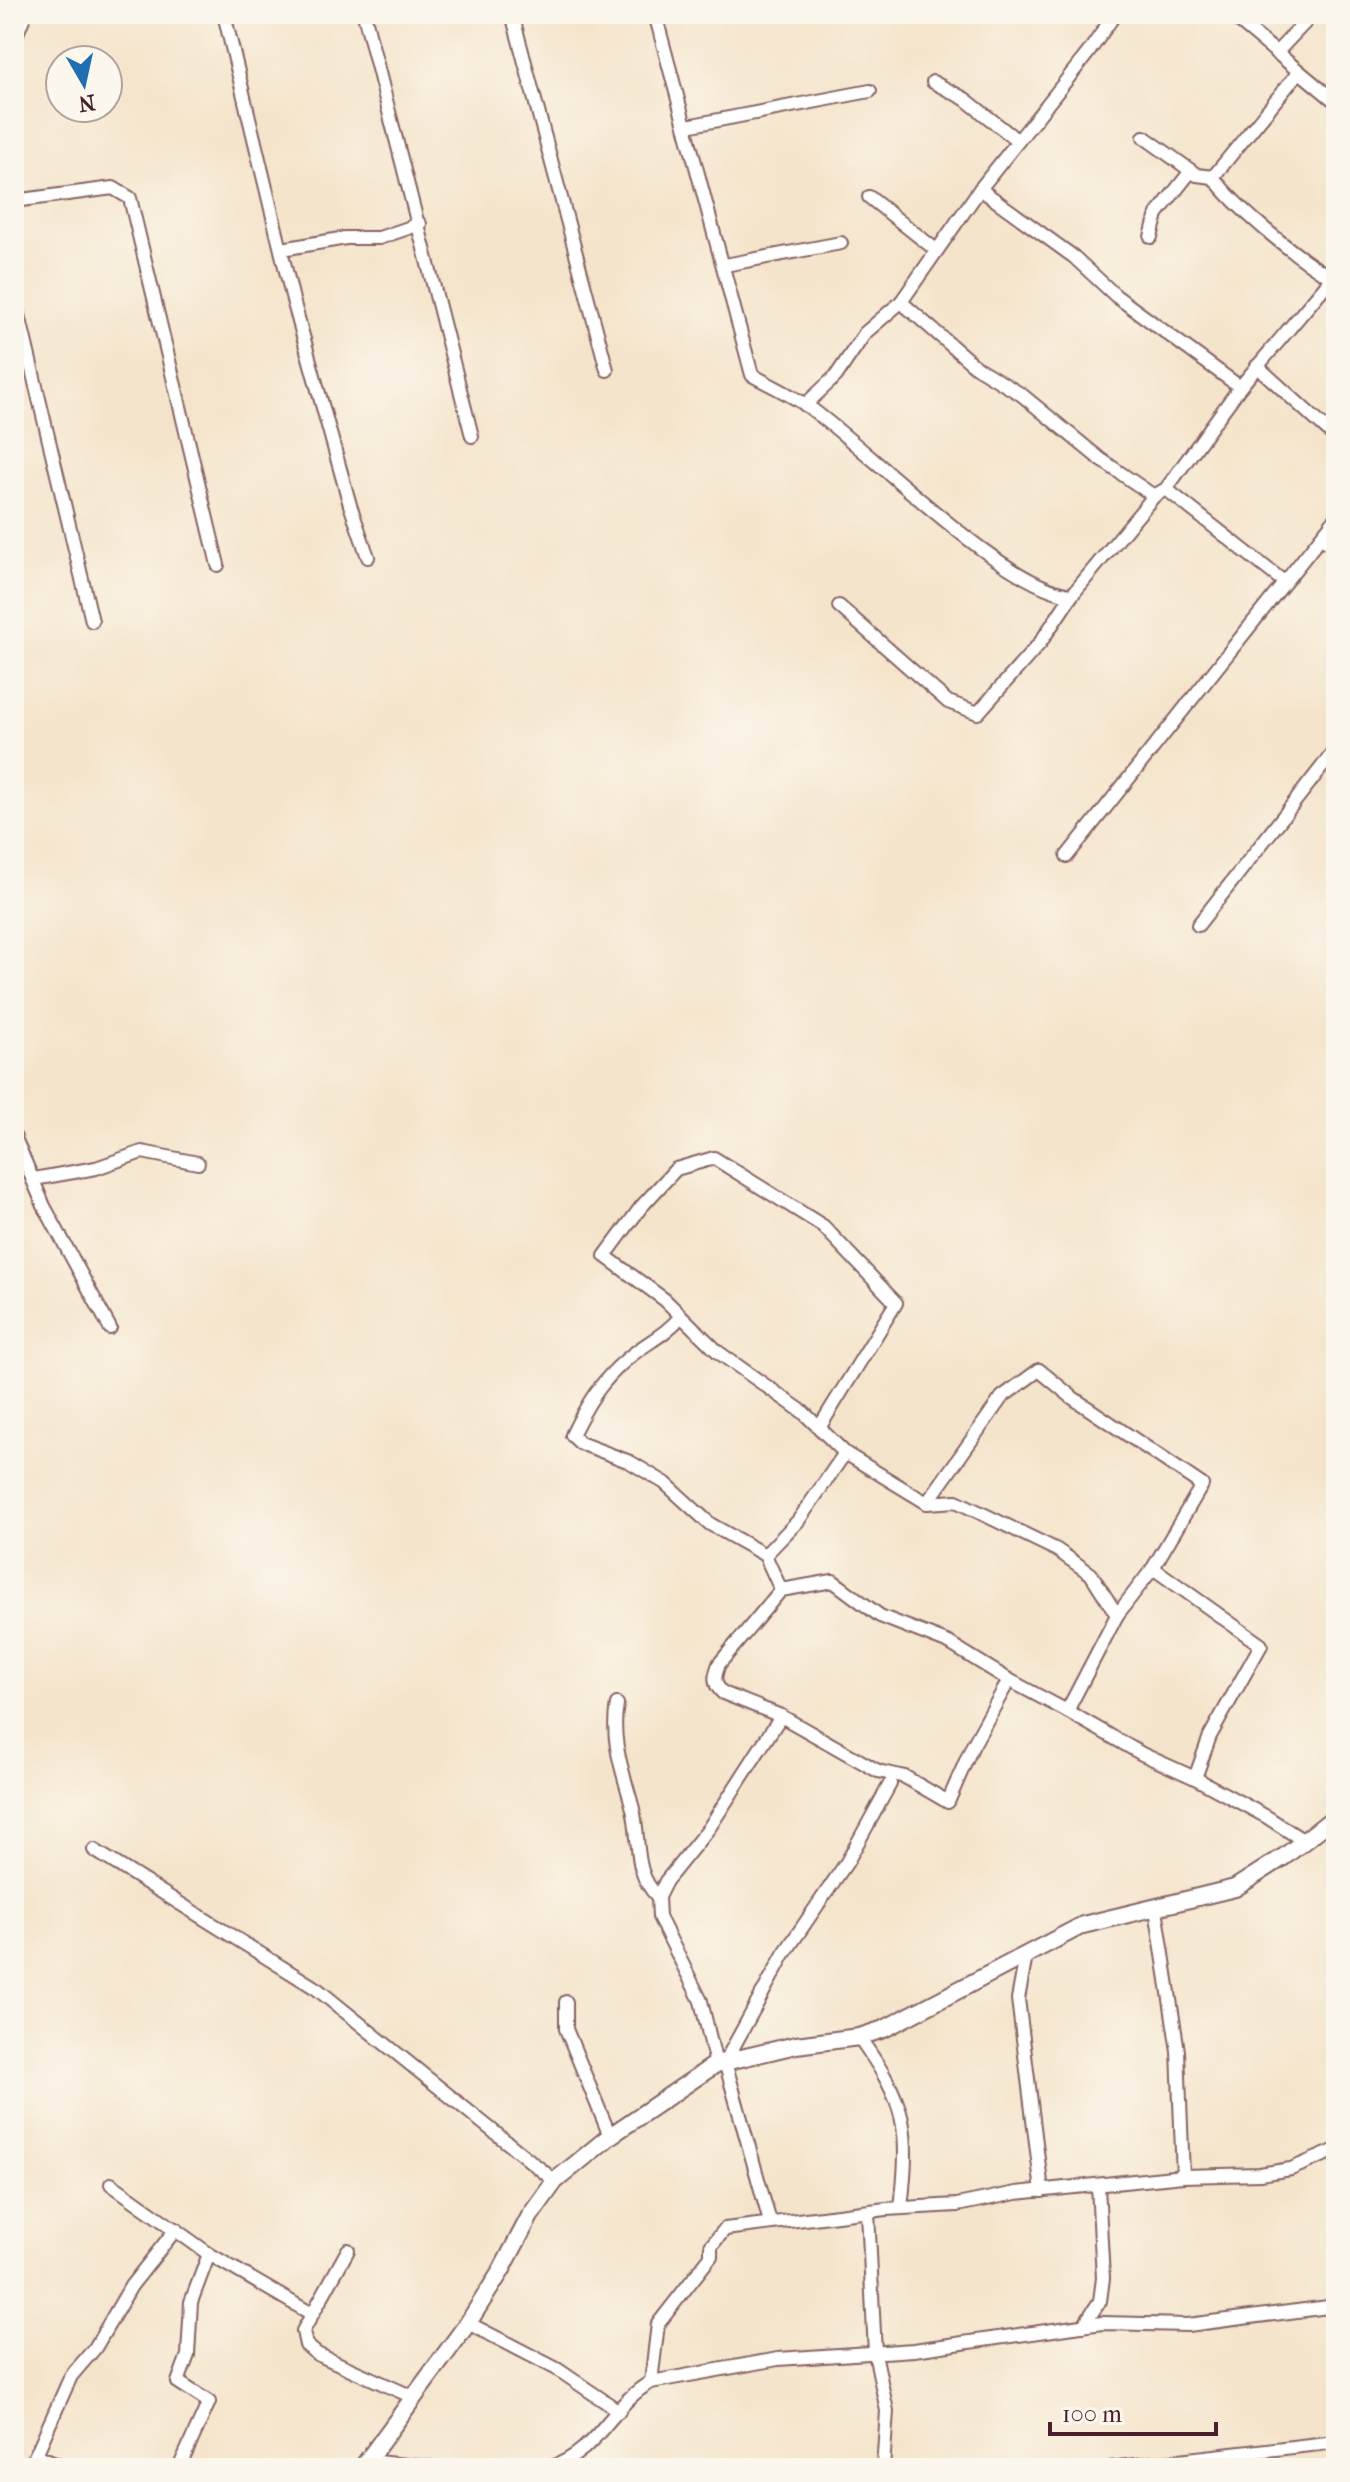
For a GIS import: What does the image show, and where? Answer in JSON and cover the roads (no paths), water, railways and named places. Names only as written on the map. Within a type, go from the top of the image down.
[{"type":"street","points":[[14,41],[25,14]]},
{"type":"street","points":[[224,14],[282,249],[350,505],[368,557]]},
{"type":"street","points":[[364,14],[472,436]]},
{"type":"street","points":[[512,14],[607,370]]},
{"type":"street","points":[[655,14],[725,265],[752,375],[805,405],[1000,561],[1058,594],[1072,595]]},
{"type":"street","points":[[1230,14],[1336,102]]},
{"type":"street","points":[[1276,53],[1313,14]]},
{"type":"street","points":[[805,405],[836,376],[865,333],[901,302],[980,189],[1088,53],[1111,15]]},
{"type":"street","points":[[1213,177],[1298,73]]},
{"type":"street","points":[[933,82],[965,99],[1018,141]]},
{"type":"street","points":[[687,126],[870,91]]},
{"type":"street","points":[[839,606],[948,702],[978,713],[1040,643],[1072,595],[1160,492],[1240,387],[1334,275],[1305,262],[1228,197],[1213,177],[1191,171],[1144,137]]},
{"type":"street","points":[[1151,237],[1157,214],[1191,171]]},
{"type":"street","points":[[14,201],[113,188],[130,198],[218,565]]},
{"type":"street","points":[[980,189],[1074,257],[1116,296],[1240,387]]},
{"type":"street","points":[[869,197],[936,250]]},
{"type":"street","points":[[282,249],[307,248],[346,238],[379,238],[420,224]]},
{"type":"street","points":[[725,265],[841,243]]},
{"type":"street","points":[[14,294],[92,621]]},
{"type":"street","points":[[901,302],[976,367],[1022,395],[1100,459],[1160,492],[1284,582]]},
{"type":"street","points":[[1257,366],[1336,438]]},
{"type":"street","points":[[1067,856],[1336,518]]},
{"type":"street","points":[[1321,537],[1336,549]]},
{"type":"street","points":[[1198,925],[1336,749]]},
{"type":"street","points":[[14,1136],[44,1206],[110,1328]]},
{"type":"street","points":[[34,1179],[96,1168],[142,1152],[198,1163]]},
{"type":"street","points":[[819,1428],[896,1303],[823,1226],[714,1158],[676,1169],[641,1207],[605,1256],[681,1316],[718,1352],[803,1412],[819,1428],[845,1453],[927,1503],[956,1501],[1057,1550],[1091,1574],[1117,1615]]},
{"type":"street","points":[[681,1316],[671,1329],[629,1357],[593,1392],[572,1435],[580,1443],[630,1462],[665,1483],[710,1524],[765,1555],[781,1590]]},
{"type":"street","points":[[927,1503],[1002,1397],[1039,1370],[1073,1398],[1202,1485],[1153,1568],[1117,1615],[1067,1711]]},
{"type":"street","points":[[765,1555],[798,1521],[845,1453]]},
{"type":"street","points":[[1153,1568],[1261,1645],[1210,1736],[1195,1778]]},
{"type":"street","points":[[1009,1680],[972,1747],[948,1802],[905,1777],[878,1771],[781,1716],[723,1693],[717,1688],[714,1676],[719,1664],[781,1590],[833,1581],[880,1616],[949,1643],[1009,1680],[1142,1754],[1195,1778],[1267,1817],[1304,1841]]},
{"type":"street","points":[[617,1704],[621,1777],[634,1813],[636,1853],[641,1875],[658,1897]]},
{"type":"street","points":[[770,2222],[701,2001],[659,1917],[658,1897],[666,1881],[709,1828],[781,1716]]},
{"type":"street","points":[[720,2063],[784,1954],[847,1862],[890,1784]]},
{"type":"street","points":[[364,2464],[468,2323],[501,2271],[530,2216],[555,2181],[610,2136],[720,2063],[796,2045],[859,2037],[922,2012],[1083,1925],[1235,1888],[1336,1816]]},
{"type":"street","points":[[94,1850],[317,1989],[555,2181]]},
{"type":"street","points":[[1156,1909],[1178,2051],[1183,2176]]},
{"type":"street","points":[[1026,1956],[1019,2011],[1042,2191]]},
{"type":"street","points":[[566,2002],[566,2029],[610,2136]]},
{"type":"street","points":[[859,2037],[893,2093],[904,2119],[907,2154],[901,2208]]},
{"type":"street","points":[[651,2382],[658,2324],[711,2256],[716,2237],[725,2229],[901,2208],[957,2205],[1042,2191],[1183,2176],[1260,2174],[1291,2169],[1336,2150]]},
{"type":"street","points":[[111,2184],[209,2254],[312,2314]]},
{"type":"street","points":[[1083,2326],[1100,2301],[1103,2278],[1097,2217],[1098,2186]]},
{"type":"street","points":[[868,2213],[875,2353],[887,2411],[883,2468]]},
{"type":"street","points":[[30,2468],[71,2376],[95,2348],[131,2286],[176,2229]]},
{"type":"street","points":[[348,2250],[303,2331],[306,2345],[317,2354],[415,2398]]},
{"type":"street","points":[[179,2468],[209,2402],[178,2382],[188,2355],[191,2302],[209,2254]]},
{"type":"street","points":[[557,2467],[599,2437],[636,2390],[651,2382],[778,2359],[875,2353],[1113,2322],[1188,2325],[1336,2306]]},
{"type":"street","points":[[468,2323],[557,2369],[619,2411]]},
{"type":"street","points":[[1110,2468],[1336,2442]]},
{"type":"street","points":[[36,2455],[67,2468]]},
{"type":"street","points":[[364,2464],[435,2468]]}]
